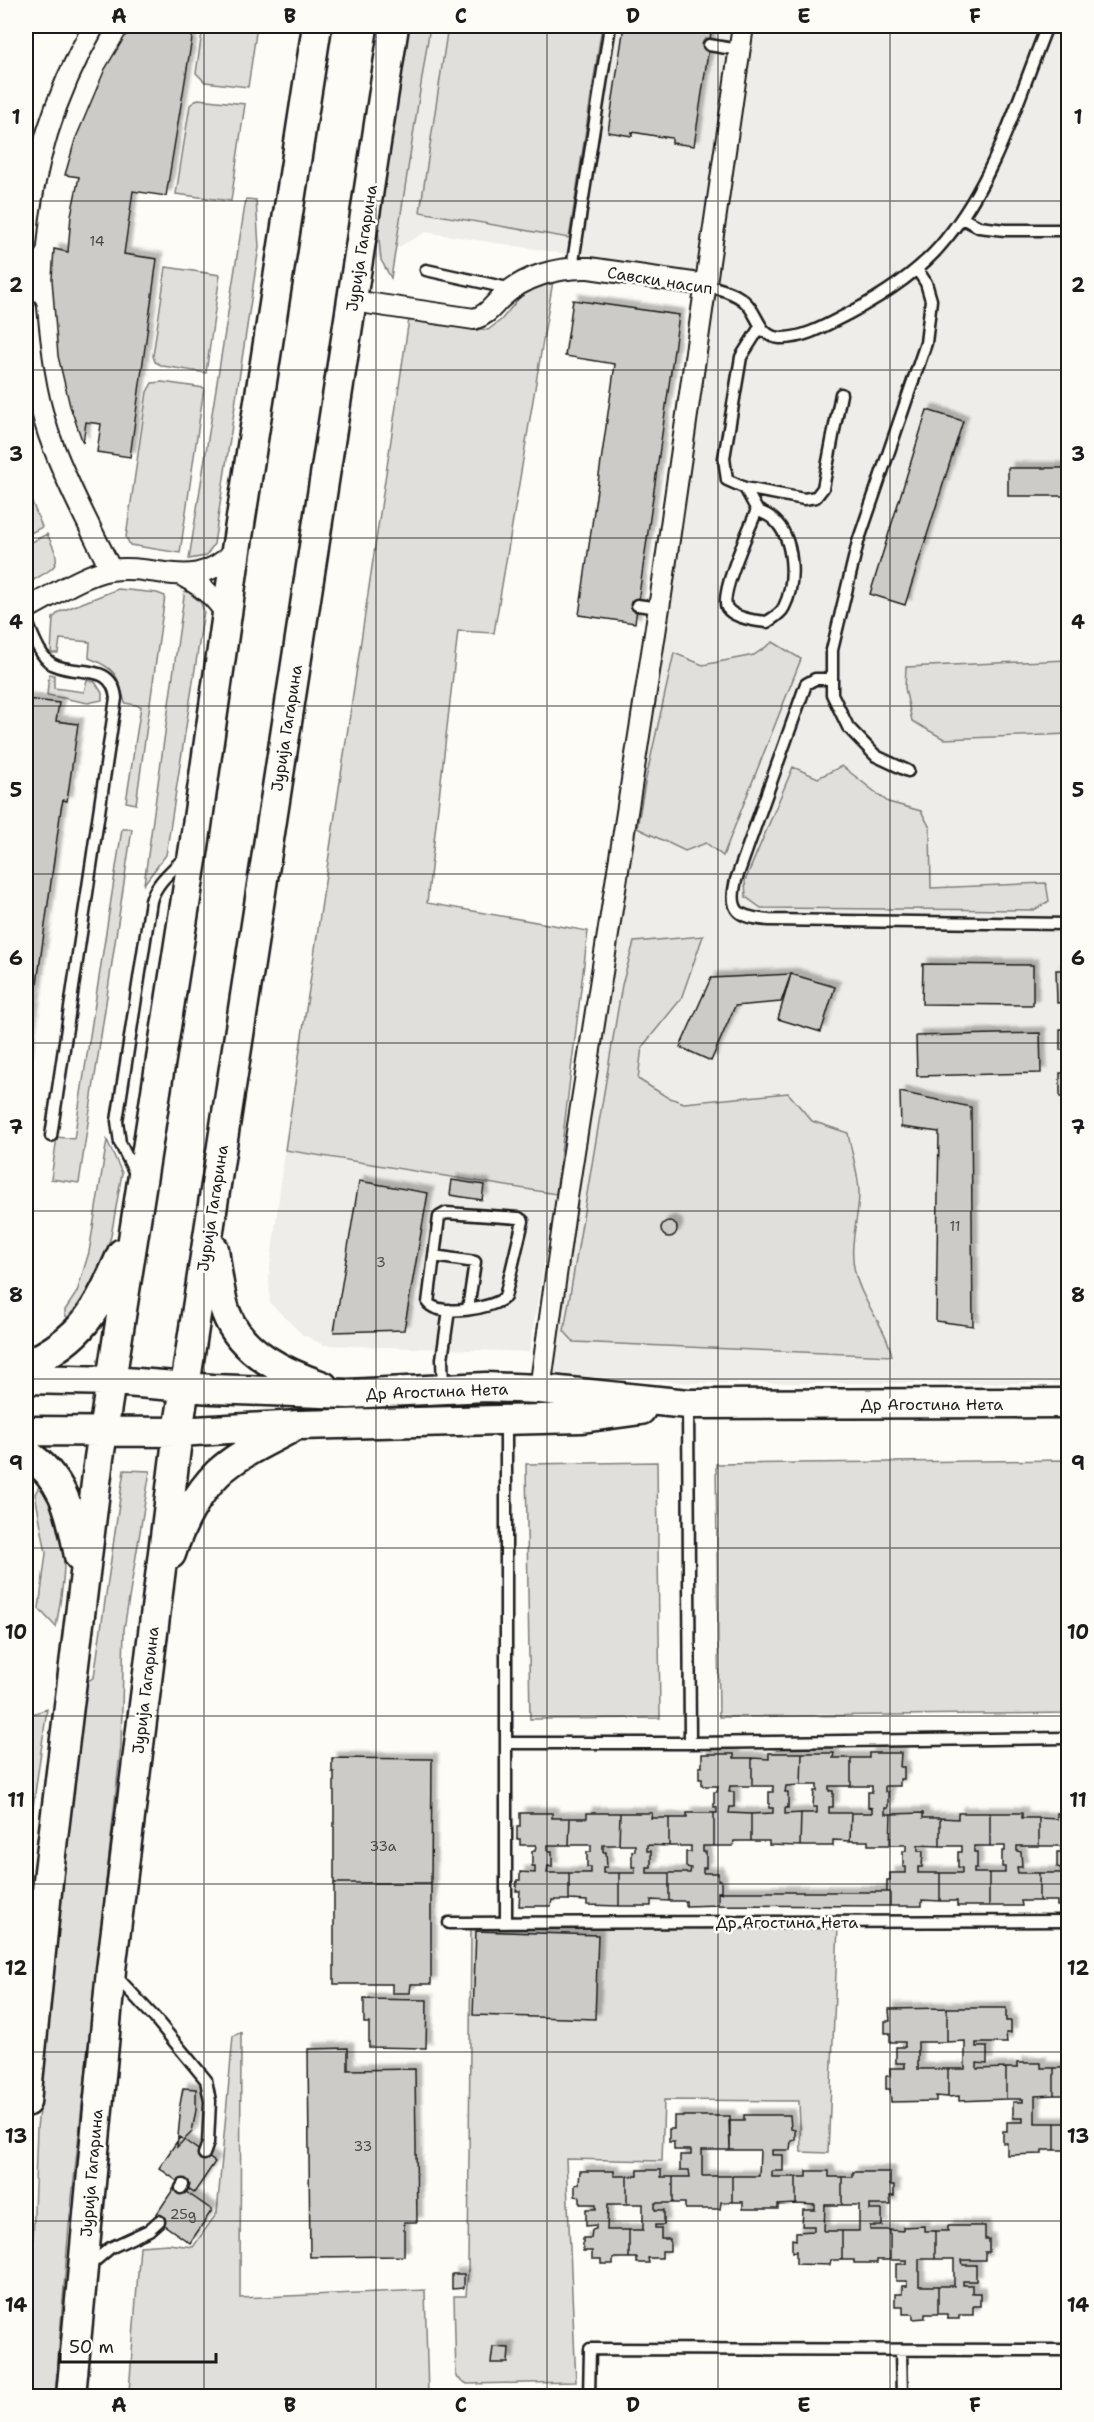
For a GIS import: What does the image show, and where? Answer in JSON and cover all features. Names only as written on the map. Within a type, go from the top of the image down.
[{"type":"main road","points":[[26,2095],[42,1925],[103,1431],[113,1381],[194,847],[236,550],[317,26]]},
{"type":"main road","name":"Јурија Гагарина","points":[[74,2392],[82,2274],[111,1970],[178,1432],[394,26]]},
{"type":"main road","points":[[26,1365],[59,1348],[70,1339],[92,1313],[107,1287],[138,1215]]},
{"type":"main road","points":[[209,1222],[221,1295],[226,1313],[240,1337],[255,1352],[283,1369],[310,1382],[348,1394]]},
{"type":"main road","name":"Др Агостина Нета","points":[[26,1379],[113,1381],[185,1387],[348,1394],[486,1387],[540,1389],[688,1404],[1068,1403]]},
{"type":"main road","name":"Др Агостина Нета","points":[[26,1431],[178,1432],[299,1425],[582,1418],[688,1404]]},
{"type":"main road","points":[[157,1593],[173,1547],[204,1490],[219,1473],[236,1460],[299,1425]]},
{"type":"main road","points":[[26,1454],[49,1472],[65,1498],[78,1551],[82,1588]]},
{"type":"street","points":[[26,245],[32,193],[47,129],[63,86],[94,26]]},
{"type":"street","points":[[540,1389],[567,1190],[659,608],[743,26]]},
{"type":"street","name":"Савски насип","points":[[353,301],[474,319],[485,315],[513,289],[538,275],[572,268],[706,285]]},
{"type":"street","points":[[26,308],[35,382],[49,434],[69,483],[111,570]]},
{"type":"street","points":[[26,609],[90,577],[111,570],[183,576],[208,571],[224,563],[236,550]]},
{"type":"street","points":[[183,576],[207,590],[227,616]]},
{"type":"lane","points":[[572,268],[610,26]]},
{"type":"lane","points":[[841,394],[823,488],[816,496],[804,498],[745,488],[727,480],[724,458],[741,357],[760,327],[768,334],[778,338],[808,333],[867,303],[917,269],[945,241],[962,218],[997,153],[1047,26]]},
{"type":"lane","points":[[709,45],[739,50]]},
{"type":"lane","points":[[962,218],[979,226],[1005,230],[1068,230]]},
{"type":"lane","points":[[908,771],[876,756],[848,727],[832,694],[832,650],[858,543],[926,343],[931,300],[926,283],[917,269]]},
{"type":"lane","points":[[426,270],[513,289]]},
{"type":"lane","name":"Савски насип","points":[[706,285],[727,291],[743,299],[749,305],[760,327]]},
{"type":"lane","points":[[745,488],[757,510],[771,517],[781,528],[789,550],[791,568],[784,608],[766,622],[753,621],[733,613],[728,608],[725,599],[730,579],[757,510]]},
{"type":"lane","points":[[638,605],[659,608]]},
{"type":"lane","points":[[26,620],[30,641],[51,663],[95,672],[110,680],[116,698],[51,1136]]},
{"type":"lane","points":[[832,679],[815,679],[806,684],[736,880],[732,897],[735,910],[746,918],[769,920],[1068,924]]},
{"type":"lane","points":[[443,1214],[519,1218],[523,1221],[505,1297],[499,1303],[483,1308],[468,1309],[432,1308],[428,1303],[439,1217],[443,1214]]},
{"type":"lane","points":[[434,1256],[475,1262],[468,1309]]},
{"type":"lane","points":[[443,1390],[442,1359],[449,1310]]},
{"type":"lane","points":[[688,1404],[690,1743]]},
{"type":"lane","name":"Др Агостина Нета","points":[[506,1420],[508,1743],[506,1923]]},
{"type":"lane","points":[[508,1743],[690,1743],[1068,1737]]},
{"type":"lane","name":"Др Агостина Нета","points":[[449,1923],[1068,1921]]},
{"type":"lane","points":[[111,1970],[154,2017],[206,2080],[210,2101],[208,2143],[204,2154]]},
{"type":"lane","points":[[82,2274],[110,2248],[149,2230],[159,2221]]},
{"type":"lane","points":[[589,2397],[590,2349],[1068,2350]]},
{"type":"lane","points":[[901,2351],[902,2397]]},
{"type":"shaded area","points":[[203,26],[257,26],[248,87],[205,82],[196,73]]},
{"type":"shaded area","points":[[408,26],[1068,26],[1068,1383],[695,1383],[543,1374],[707,280],[680,272],[426,232],[373,261]]},
{"type":"shaded area","points":[[409,26],[430,26],[391,278],[381,260],[378,229]]},
{"type":"shaded area","points":[[448,26],[602,26],[569,238],[420,212]]},
{"type":"shaded area","points":[[198,99],[245,104],[231,201],[176,194],[190,105]]},
{"type":"shaded area","points":[[246,199],[256,200],[259,247],[214,544],[206,556],[189,559]]},
{"type":"shaded area","points":[[166,267],[220,275],[206,373],[163,366],[155,362],[153,356]]},
{"type":"shaded area","points":[[553,281],[494,633],[458,631],[427,903],[588,931],[556,1194],[285,1150],[409,319],[488,330],[501,320],[529,286]]},
{"type":"shaded area","points":[[162,382],[204,388],[180,553],[130,545],[126,537],[147,392],[152,383]]},
{"type":"shaded area","points":[[26,487],[42,527],[31,533],[26,522]]},
{"type":"shaded area","points":[[47,534],[55,553],[55,564],[47,572],[30,582],[26,573],[26,545]]},
{"type":"shaded area","points":[[118,589],[165,596],[136,804],[126,802],[141,706],[125,703],[115,674],[89,658],[90,642],[60,639],[58,653],[51,653],[53,618],[59,612]]},
{"type":"shaded area","points":[[185,589],[201,603],[204,611],[166,855],[144,884]]},
{"type":"shaded area","points":[[773,642],[801,659],[723,856],[706,843],[685,851],[637,828],[674,653],[703,665],[754,655]]},
{"type":"shaded area","points":[[1068,660],[1068,734],[944,739],[912,721],[905,688],[906,667]]},
{"type":"shaded area","points":[[49,674],[54,675],[54,688],[84,692],[87,680],[95,682],[102,693],[102,700],[88,703],[47,695]]},
{"type":"shaded area","points":[[842,766],[888,802],[921,811],[930,828],[931,888],[1046,883],[1049,901],[1034,910],[761,908],[746,897],[745,881],[793,767],[818,778]]},
{"type":"shaded area","points":[[122,829],[132,829],[79,1183],[51,1179],[57,1137],[74,1139]]},
{"type":"shaded area","points":[[703,936],[681,999],[642,1047],[638,1079],[667,1097],[684,1103],[788,1093],[812,1121],[848,1133],[859,1186],[853,1262],[858,1283],[885,1335],[892,1356],[574,1342],[564,1331],[622,985],[634,942]]},
{"type":"shaded area","points":[[107,1140],[122,1173],[111,1236],[100,1274],[72,1322],[65,1315],[65,1310],[77,1292],[89,1252]]},
{"type":"shaded area","points":[[285,1150],[556,1194],[529,1352],[324,1345],[303,1335],[270,1303],[269,1276]]},
{"type":"shaded area","points":[[1068,1460],[1068,1713],[719,1717],[716,1464]]},
{"type":"shaded area","points":[[657,1462],[660,1718],[530,1719],[526,1464]]},
{"type":"shaded area","points":[[124,1470],[150,1471],[124,1629],[121,1745],[69,2226],[55,2396],[26,2396],[26,2347],[37,2128],[85,1683],[94,1677]]},
{"type":"shaded area","points":[[40,1485],[52,1506],[60,1529],[64,1558],[56,1627],[39,1609],[46,1553],[35,1494]]},
{"type":"shaded area","points":[[26,1518],[31,1541],[26,1585]]},
{"type":"shaded area","points":[[47,1709],[26,1857],[26,1716]]},
{"type":"shaded area","points":[[838,1927],[828,2153],[801,2152],[799,2101],[664,2100],[662,2161],[566,2159],[576,2382],[467,2384],[456,2377],[454,2296],[466,2296],[468,2270],[471,1929]]},
{"type":"shaded area","points":[[241,2032],[240,2298],[425,2290],[428,2396],[131,2396],[129,2392],[140,2246],[168,2244],[193,2247],[217,2213],[233,2036]]},
{"type":"building","points":[[131,26],[194,26],[166,196],[133,191],[124,254],[157,259],[130,457],[97,452],[101,424],[86,422],[83,443],[70,406],[58,356],[52,279],[54,249],[68,252],[71,215],[79,177],[65,175],[75,140],[105,69]]},
{"type":"building","points":[[624,26],[712,26],[694,146],[672,143],[672,138],[632,132],[632,136],[608,132]]},
{"type":"building","points":[[573,300],[679,315],[635,623],[579,615],[615,364],[565,356]]},
{"type":"building","points":[[927,410],[963,421],[905,605],[870,594]]},
{"type":"building","points":[[1008,468],[1068,468],[1068,496],[1008,496]]},
{"type":"building","points":[[26,699],[59,703],[56,721],[78,724],[67,801],[63,800],[61,809],[26,1064]]},
{"type":"building","points":[[923,964],[1033,965],[1033,1005],[922,1004]]},
{"type":"building","points":[[1056,970],[1068,970],[1068,1002],[1057,1003]]},
{"type":"building","points":[[791,974],[781,1002],[735,1006],[711,1061],[680,1047],[711,978]]},
{"type":"building","points":[[791,974],[835,987],[821,1032],[778,1019]]},
{"type":"building","points":[[1060,1029],[1068,1029],[1068,1050],[1060,1050]]},
{"type":"building","points":[[1040,1033],[1041,1073],[917,1076],[916,1036]]},
{"type":"building","points":[[1060,1073],[1068,1073],[1068,1097],[1060,1097]]},
{"type":"building","points":[[900,1092],[971,1107],[973,1326],[936,1321],[939,1132],[901,1127]]},
{"type":"building","points":[[452,1180],[484,1185],[482,1200],[450,1195]]},
{"type":"building","points":[[359,1181],[428,1193],[404,1330],[334,1332]]},
{"type":"building","points":[[669,1221],[677,1229],[669,1237],[661,1229]]},
{"type":"building","points":[[769,1753],[802,1753],[801,1785],[786,1786],[785,1792],[788,1792],[788,1808],[785,1808],[785,1814],[801,1813],[800,1846],[769,1845],[769,1841],[751,1841],[751,1814],[773,1813],[773,1808],[769,1808],[769,1792],[773,1792],[773,1786],[752,1786],[752,1758],[769,1759]]},
{"type":"building","points":[[802,1753],[834,1753],[833,1758],[851,1758],[851,1786],[829,1786],[829,1791],[833,1791],[833,1807],[829,1807],[829,1813],[851,1813],[850,1841],[833,1840],[833,1846],[800,1846],[801,1813],[817,1813],[817,1807],[813,1807],[814,1791],[817,1791],[817,1785],[801,1785]]},
{"type":"building","points":[[869,1753],[901,1753],[900,1767],[904,1767],[904,1779],[900,1779],[900,1786],[885,1786],[885,1792],[888,1792],[888,1808],[885,1808],[885,1814],[891,1814],[890,1845],[868,1845],[868,1841],[850,1841],[851,1813],[872,1813],[872,1808],[868,1807],[868,1792],[872,1792],[872,1786],[851,1786],[851,1758],[869,1758]]},
{"type":"building","points":[[702,1754],[734,1754],[734,1758],[752,1758],[752,1786],[730,1786],[729,1792],[734,1792],[734,1807],[730,1807],[729,1813],[751,1814],[751,1841],[734,1841],[733,1846],[714,1846],[714,1813],[717,1813],[717,1807],[714,1807],[714,1792],[717,1792],[718,1786],[702,1786],[702,1779],[699,1779],[699,1767],[702,1767]]},
{"type":"building","points":[[332,1758],[432,1759],[431,1883],[334,1883]]},
{"type":"building","points":[[520,1813],[552,1813],[552,1818],[570,1818],[569,1845],[548,1845],[548,1851],[552,1851],[552,1867],[548,1866],[547,1873],[569,1873],[569,1900],[552,1900],[551,1906],[519,1906],[520,1891],[516,1891],[517,1880],[520,1880],[520,1872],[535,1873],[535,1866],[532,1866],[532,1851],[535,1851],[536,1845],[520,1845],[520,1839],[517,1839]]},
{"type":"building","points":[[587,1813],[620,1813],[619,1845],[603,1845],[607,1867],[603,1867],[603,1873],[619,1873],[619,1906],[587,1905],[587,1901],[569,1900],[569,1873],[591,1873],[591,1867],[587,1867],[587,1852],[591,1852],[591,1845],[569,1845],[570,1818],[587,1818]]},
{"type":"building","points":[[620,1813],[652,1813],[651,1818],[669,1818],[669,1846],[647,1845],[647,1851],[651,1851],[651,1867],[647,1867],[647,1873],[669,1873],[669,1901],[651,1900],[651,1906],[619,1906],[619,1873],[635,1873],[635,1867],[632,1867],[632,1851],[635,1851],[635,1845],[619,1845]]},
{"type":"building","points":[[687,1813],[714,1813],[714,1846],[703,1846],[703,1852],[706,1852],[706,1868],[703,1868],[703,1873],[718,1873],[718,1880],[721,1880],[721,1893],[718,1892],[718,1905],[686,1906],[686,1901],[669,1901],[669,1873],[690,1873],[691,1868],[686,1867],[686,1852],[691,1852],[691,1846],[669,1846],[669,1818],[687,1818]]},
{"type":"building","points":[[923,1813],[923,1818],[940,1818],[940,1846],[918,1845],[918,1851],[923,1851],[922,1867],[918,1867],[918,1873],[940,1873],[940,1901],[922,1900],[922,1906],[890,1906],[887,1880],[890,1880],[890,1873],[906,1873],[906,1867],[903,1867],[903,1851],[906,1851],[906,1845],[890,1845],[891,1814]]},
{"type":"building","points":[[958,1813],[990,1813],[990,1846],[974,1846],[974,1852],[977,1852],[977,1868],[974,1868],[974,1873],[989,1873],[989,1906],[957,1906],[957,1901],[940,1901],[940,1873],[962,1873],[962,1868],[958,1867],[958,1852],[962,1852],[962,1846],[940,1846],[940,1818],[958,1819]]},
{"type":"building","points":[[990,1813],[1022,1813],[1022,1818],[1039,1818],[1039,1846],[1017,1846],[1017,1851],[1021,1852],[1022,1867],[1017,1867],[1018,1873],[1039,1873],[1039,1901],[1021,1901],[1022,1906],[989,1906],[989,1873],[1005,1873],[1005,1867],[1002,1867],[1002,1851],[1005,1851],[1005,1846],[990,1846]]},
{"type":"building","points":[[1057,1813],[1068,1813],[1068,1906],[1057,1906],[1057,1901],[1039,1901],[1039,1873],[1061,1873],[1061,1868],[1057,1867],[1057,1852],[1061,1852],[1061,1846],[1039,1846],[1039,1818],[1057,1819]]},
{"type":"building","points":[[334,1883],[431,1883],[431,1984],[411,1984],[410,1993],[392,1993],[392,1984],[334,1984]]},
{"type":"building","points":[[718,1892],[890,1892],[890,1906],[718,1905]]},
{"type":"building","points":[[476,1931],[598,1935],[595,2019],[473,2015]]},
{"type":"building","points":[[364,1999],[427,2000],[426,2048],[369,2047],[369,2023],[364,2023]]},
{"type":"building","points":[[947,2008],[947,2042],[918,2042],[918,2069],[948,2069],[948,2097],[936,2096],[936,2101],[891,2102],[890,2089],[886,2089],[886,2076],[890,2076],[890,2068],[905,2068],[905,2063],[896,2063],[896,2047],[905,2047],[905,2042],[890,2042],[890,2033],[885,2033],[885,2021],[890,2021],[889,2009]]},
{"type":"building","points":[[947,2008],[1006,2008],[1006,2021],[1011,2021],[1011,2033],[1006,2033],[1007,2043],[976,2043],[976,2047],[987,2047],[987,2064],[977,2063],[977,2069],[1006,2068],[1006,2099],[959,2101],[959,2096],[948,2097],[948,2069],[965,2069],[965,2041],[947,2042]]},
{"type":"building","points":[[348,2048],[348,2070],[415,2069],[417,2222],[404,2222],[404,2256],[310,2257],[308,2049]]},
{"type":"building","points":[[1063,2062],[1068,2062],[1068,2095],[1054,2095],[1054,2068],[1064,2068]]},
{"type":"building","points":[[1017,2063],[1041,2063],[1041,2068],[1054,2068],[1054,2095],[1035,2096],[1035,2123],[1055,2123],[1055,2150],[1042,2150],[1042,2154],[1007,2155],[1007,2143],[1003,2143],[1003,2131],[1007,2131],[1007,2122],[1023,2122],[1023,2118],[1013,2118],[1013,2102],[1023,2102],[1023,2099],[1006,2099],[1006,2068],[1017,2068]]},
{"type":"building","points":[[183,2088],[196,2089],[196,2110],[192,2132],[177,2147],[179,2110]]},
{"type":"building","points":[[744,2115],[790,2115],[791,2129],[795,2130],[795,2140],[791,2141],[790,2150],[772,2150],[772,2155],[783,2155],[783,2171],[772,2171],[772,2177],[796,2177],[796,2204],[778,2205],[778,2209],[743,2209],[743,2202],[732,2202],[732,2176],[759,2176],[760,2150],[730,2150],[729,2121],[744,2121]]},
{"type":"building","points":[[674,2116],[730,2116],[730,2150],[702,2150],[702,2176],[732,2176],[732,2202],[721,2202],[720,2209],[685,2209],[685,2203],[673,2203],[673,2177],[690,2177],[689,2170],[680,2170],[680,2155],[691,2155],[691,2150],[674,2150],[674,2142],[669,2142],[669,2129],[674,2129]]},
{"type":"building","points":[[1055,2123],[1068,2123],[1068,2156],[1065,2156],[1065,2150],[1055,2150]]},
{"type":"building","points":[[180,2137],[215,2162],[194,2193],[159,2168]]},
{"type":"building","points":[[638,2170],[661,2170],[661,2177],[673,2177],[673,2203],[655,2203],[655,2210],[664,2210],[664,2225],[655,2225],[655,2228],[661,2228],[661,2239],[670,2239],[670,2251],[662,2251],[662,2258],[648,2258],[649,2263],[637,2263],[637,2258],[629,2258],[629,2230],[643,2230],[643,2204],[627,2204],[627,2176],[638,2176]]},
{"type":"building","points":[[580,2171],[614,2171],[614,2176],[627,2176],[627,2204],[608,2204],[607,2230],[629,2230],[629,2258],[613,2258],[613,2264],[601,2264],[601,2259],[592,2259],[592,2251],[583,2251],[583,2238],[591,2238],[592,2230],[596,2229],[596,2225],[586,2226],[586,2209],[596,2209],[596,2204],[580,2204],[580,2197],[575,2196],[575,2185],[579,2184]]},
{"type":"building","points":[[807,2171],[829,2171],[829,2177],[842,2177],[842,2205],[825,2205],[824,2231],[842,2231],[842,2260],[831,2260],[830,2265],[796,2264],[796,2251],[792,2252],[792,2239],[796,2240],[796,2232],[814,2231],[814,2226],[802,2226],[803,2210],[815,2210],[815,2205],[796,2204],[796,2177],[807,2177]]},
{"type":"building","points":[[853,2172],[890,2172],[890,2185],[894,2185],[894,2196],[890,2196],[891,2205],[870,2205],[870,2210],[882,2210],[882,2226],[870,2226],[870,2230],[890,2230],[890,2260],[877,2260],[877,2263],[854,2263],[854,2260],[842,2260],[842,2231],[859,2231],[859,2205],[842,2205],[842,2177],[853,2177]]},
{"type":"building","points":[[176,2185],[212,2210],[190,2243],[154,2218]]},
{"type":"building","points":[[924,2226],[924,2231],[935,2231],[935,2259],[919,2259],[919,2286],[938,2286],[938,2314],[925,2314],[925,2318],[913,2319],[913,2314],[903,2314],[903,2306],[895,2306],[895,2294],[902,2294],[902,2286],[907,2286],[907,2281],[896,2281],[896,2264],[907,2264],[907,2260],[890,2260],[890,2230],[903,2231],[903,2227]]},
{"type":"building","points":[[948,2226],[985,2226],[985,2239],[989,2239],[989,2252],[985,2252],[985,2260],[962,2260],[963,2265],[976,2265],[976,2281],[963,2281],[963,2285],[972,2285],[972,2293],[980,2293],[980,2306],[973,2306],[973,2315],[959,2315],[959,2319],[947,2319],[947,2314],[938,2314],[938,2286],[954,2286],[954,2259],[935,2259],[935,2231],[948,2231]]},
{"type":"building","points":[[452,2274],[464,2274],[464,2288],[452,2289]]},
{"type":"building","points":[[493,2347],[509,2348],[508,2363],[491,2363]]}]
